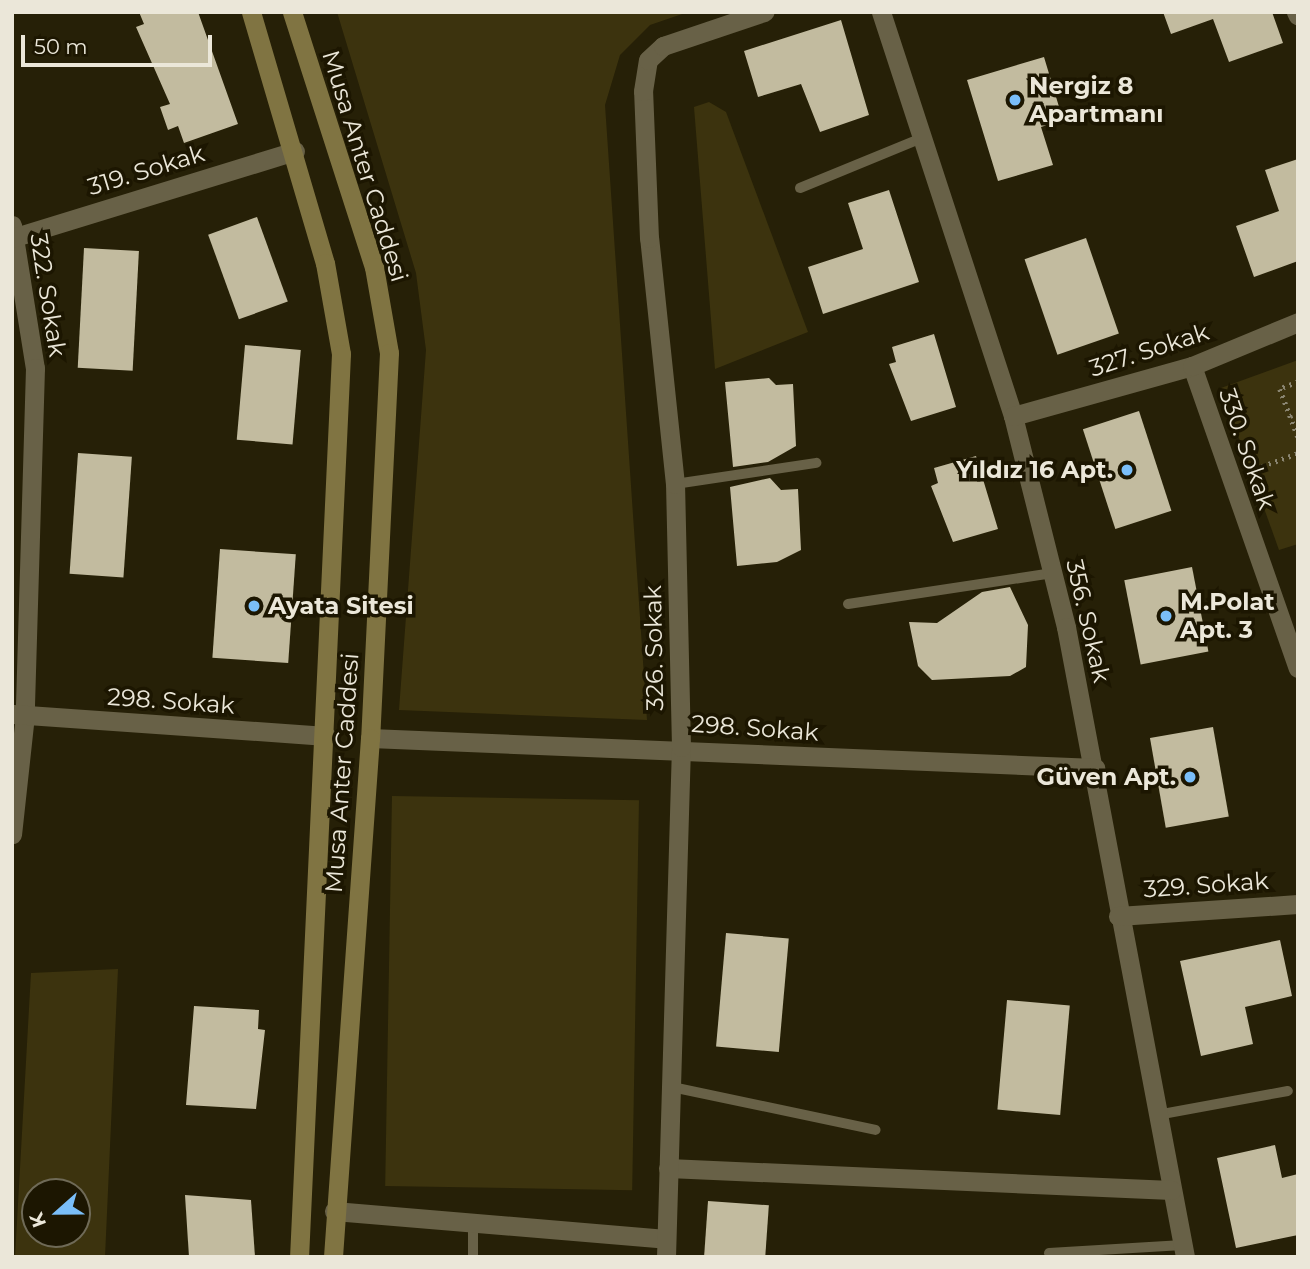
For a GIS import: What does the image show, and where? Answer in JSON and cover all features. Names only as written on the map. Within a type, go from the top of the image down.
[{"type":"main road","name":"Musa Anter Caddesi","points":[[251,12],[295,150],[341,354],[326,736],[299,1257]]},
{"type":"main road","name":"Musa Anter Caddesi","points":[[292,12],[374,267],[389,353],[370,737],[334,1211],[333,1257]]},
{"type":"street","name":"326. Sokak","points":[[666,1248],[681,747],[675,484],[641,132],[648,60],[663,46],[764,12]]},
{"type":"street","name":"356. Sokak","points":[[881,12],[1013,416],[1053,573],[1095,768],[1118,916],[1184,1251]]},
{"type":"street","name":"319. Sokak","points":[[13,233],[295,150]]},
{"type":"street","name":"322. Sokak","points":[[12,834],[35,368],[13,233]]},
{"type":"street","name":"327. Sokak","points":[[1013,416],[1192,366],[1298,322]]},
{"type":"street","name":"330. Sokak","points":[[1192,366],[1298,668]]},
{"type":"street","name":"298. Sokak","points":[[18,715],[326,736]]},
{"type":"street","name":"298. Sokak","points":[[370,737],[681,747],[1095,768]]},
{"type":"street","name":"329. Sokak","points":[[1118,916],[1298,904]]},
{"type":"street","points":[[668,1168],[1172,1190]]},
{"type":"street","points":[[334,1211],[473,1223],[666,1248]]},
{"type":"lane","points":[[800,188],[922,138]]},
{"type":"lane","points":[[675,484],[816,463]]},
{"type":"lane","points":[[848,604],[1053,573]]},
{"type":"lane","points":[[672,1087],[876,1130]]},
{"type":"lane","points":[[1157,1115],[1288,1091]]},
{"type":"lane","points":[[473,1223],[473,1257]]},
{"type":"lane","points":[[1049,1253],[1184,1251]]},
{"type":"path","points":[[1298,382],[1280,389],[1298,437]]},
{"type":"path","points":[[1290,416],[1298,414]]},
{"type":"path","points":[[1231,477],[1298,453]]},
{"type":"shaded area","points":[[337,12],[688,12],[650,25],[620,55],[605,105],[647,720],[399,710],[426,350],[416,273]]},
{"type":"shaded area","points":[[709,102],[726,112],[808,332],[715,369],[694,107]]},
{"type":"shaded area","points":[[1298,360],[1298,544],[1279,550],[1221,388]]},
{"type":"shaded area","points":[[392,796],[639,800],[632,1190],[385,1186]]},
{"type":"shaded area","points":[[118,969],[105,1257],[15,1257],[31,973]]},
{"type":"building","points":[[139,12],[198,12],[238,124],[184,143],[178,126],[168,130],[160,107],[170,104],[136,27],[144,24]]},
{"type":"building","points":[[1163,12],[1272,12],[1283,43],[1229,62],[1213,19],[1171,34]]},
{"type":"building","points":[[841,20],[869,115],[820,132],[801,84],[758,97],[744,51]]},
{"type":"building","name":"Nergiz 8 Apartmanı","points":[[1044,57],[1063,120],[1041,127],[1053,165],[998,181],[967,80]]},
{"type":"building","points":[[1298,159],[1298,261],[1254,277],[1236,226],[1279,211],[1265,170]]},
{"type":"building","points":[[889,190],[919,282],[823,314],[808,267],[863,249],[848,203]]},
{"type":"building","points":[[257,217],[288,302],[239,319],[208,235]]},
{"type":"building","points":[[1086,238],[1119,333],[1057,355],[1025,259]]},
{"type":"building","points":[[84,248],[139,251],[133,371],[78,368]]},
{"type":"building","points":[[934,334],[956,407],[911,421],[889,364],[896,362],[892,347]]},
{"type":"building","points":[[245,345],[301,350],[293,445],[237,440]]},
{"type":"building","points":[[769,378],[776,385],[793,384],[796,446],[768,462],[733,467],[725,382]]},
{"type":"building","name":"Yıldız 16 Apt.","points":[[1139,411],[1171,511],[1115,529],[1083,429]]},
{"type":"building","points":[[78,453],[132,457],[123,577],[70,574]]},
{"type":"building","points":[[976,456],[998,529],[953,542],[931,486],[938,483],[934,468]]},
{"type":"building","points":[[770,478],[781,490],[798,489],[801,550],[777,562],[737,566],[730,487]]},
{"type":"building","name":"Ayata Sitesi","points":[[220,549],[296,554],[288,663],[212,658]]},
{"type":"building","name":"M.Polat Apt. 3","points":[[1192,567],[1208,651],[1141,665],[1124,580]]},
{"type":"building","points":[[1010,587],[1028,625],[1026,667],[1010,676],[932,680],[918,666],[909,622],[937,623],[982,592]]},
{"type":"building","name":"Güven Apt.","points":[[1213,727],[1229,817],[1166,828],[1150,738]]},
{"type":"building","points":[[726,933],[789,938],[779,1052],[716,1047]]},
{"type":"building","points":[[1280,940],[1292,996],[1245,1007],[1253,1044],[1201,1056],[1180,961]]},
{"type":"building","points":[[1007,1000],[1070,1005],[1060,1115],[997,1110]]},
{"type":"building","points":[[194,1006],[259,1010],[258,1029],[265,1030],[256,1109],[186,1105]]},
{"type":"building","points":[[1275,1145],[1282,1178],[1298,1174],[1298,1235],[1236,1248],[1217,1158]]},
{"type":"building","points":[[185,1195],[251,1200],[255,1257],[189,1257]]},
{"type":"building","points":[[708,1201],[769,1205],[765,1257],[704,1257]]},
{"type":"place","name":"Nergiz 8 Apartmanı","points":[[1015,100]]},
{"type":"place","name":"Yıldız 16 Apt.","points":[[1127,470]]},
{"type":"place","name":"Ayata Sitesi","points":[[254,606]]},
{"type":"place","name":"M.Polat Apt. 3","points":[[1166,616]]},
{"type":"place","name":"Güven Apt.","points":[[1190,777]]}]
